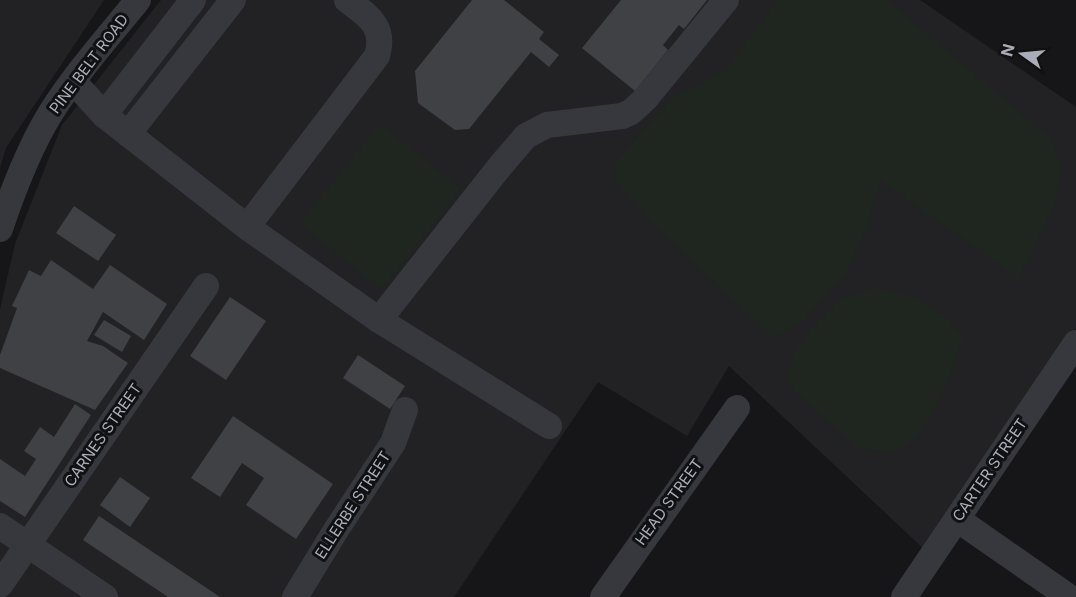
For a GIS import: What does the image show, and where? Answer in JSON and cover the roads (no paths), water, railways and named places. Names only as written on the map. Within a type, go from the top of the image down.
[{"type":"street","name":"PINE BELT ROAD","points":[[2,215],[50,114],[73,81],[138,0]]},
{"type":"street","points":[[104,115],[194,0]]},
{"type":"street","points":[[128,134],[233,0]]},
{"type":"street","points":[[247,227],[377,56],[380,47],[378,30],[367,16],[347,0]]},
{"type":"street","points":[[379,320],[525,136],[547,125],[612,117],[631,112],[646,98],[726,0]]},
{"type":"street","points":[[73,81],[104,115],[247,227],[379,320],[549,426]]},
{"type":"street","name":"CARNES STREET","points":[[0,585],[206,286]]},
{"type":"street","name":"CARTER STREET","points":[[903,597],[1076,343]]},
{"type":"street","name":"HEAD STREET","points":[[603,597],[737,408]]},
{"type":"street","name":"ELLERBE STREET","points":[[295,597],[393,443],[405,410]]},
{"type":"street","points":[[957,519],[1069,597]]},
{"type":"street","points":[[0,526],[105,597]]}]
